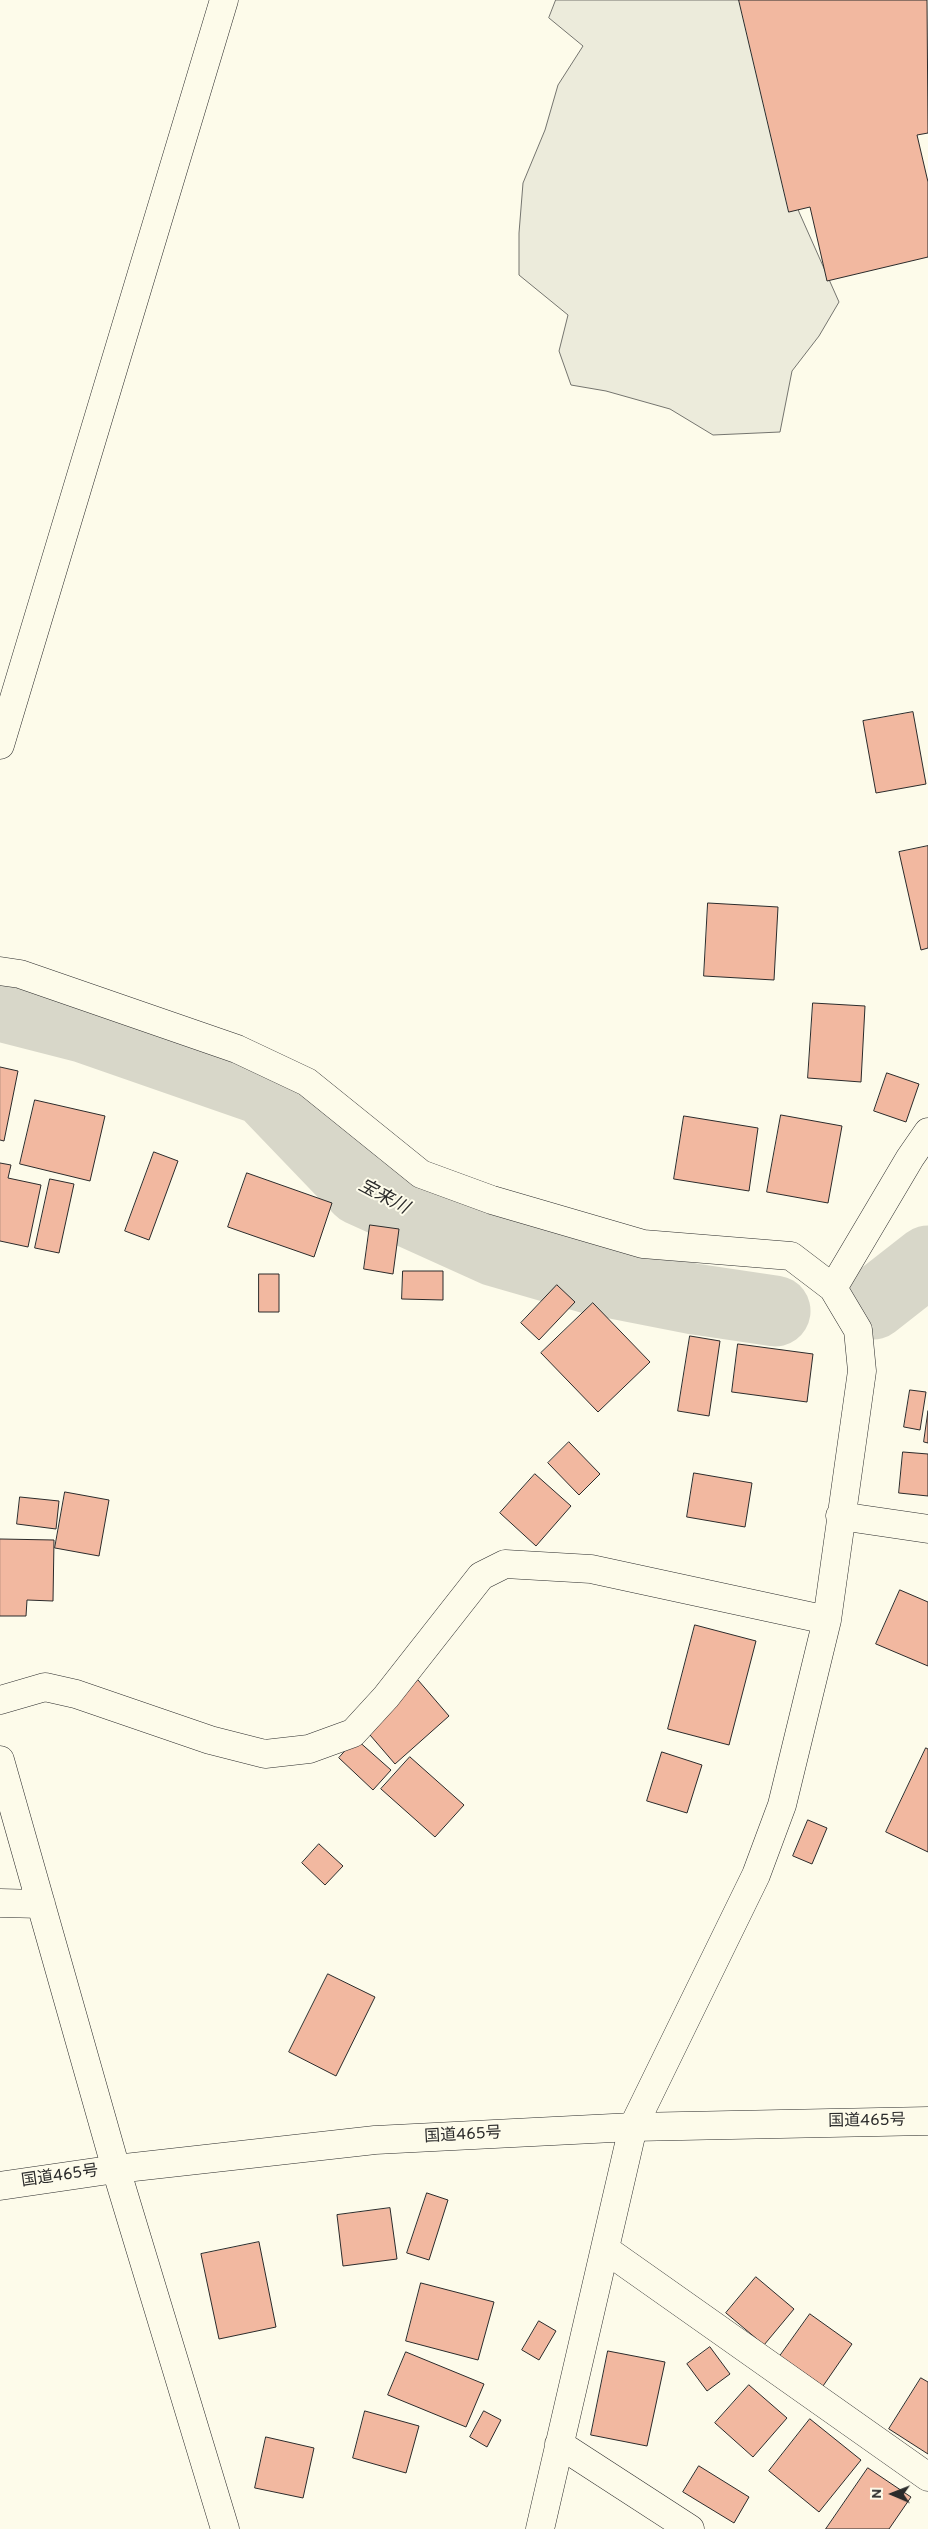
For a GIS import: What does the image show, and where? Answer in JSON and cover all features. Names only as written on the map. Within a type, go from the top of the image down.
[{"type":"main road","points":[[0,746],[224,0]]},
{"type":"main road","points":[[0,971],[20,974],[238,1049],[307,1082],[421,1174],[492,1200],[643,1244],[791,1256],[834,1288],[858,1330],[862,1371],[840,1516],[827,1620],[782,1805],[756,1875],[633,2127],[540,2529]]},
{"type":"main road","points":[[834,1288],[910,1158],[928,1132]]},
{"type":"main road","points":[[840,1516],[928,1529]]},
{"type":"main road","points":[[0,1700],[45,1686],[76,1694],[210,1740],[264,1754],[309,1749],[353,1733],[386,1697],[482,1576],[505,1564],[591,1569],[827,1620]]},
{"type":"main road","points":[[0,1760],[116,2169],[225,2529]]},
{"type":"main road","points":[[0,1903],[41,1904]]},
{"type":"main road","name":"国道465号","points":[[0,2186],[116,2169],[374,2140],[633,2127],[928,2121]]},
{"type":"main road","points":[[605,2249],[928,2477]]},
{"type":"main road","points":[[560,2444],[690,2529]]},
{"type":"shaded area","points":[[556,0],[761,0],[781,149],[799,212],[839,302],[819,336],[792,371],[780,432],[713,435],[670,409],[606,391],[571,385],[559,351],[568,315],[519,275],[519,233],[523,183],[545,130],[558,85],[583,46],[549,18]]},
{"type":"building","points":[[739,0],[927,0],[928,133],[917,135],[928,182],[928,257],[827,281],[810,207],[789,212]]},
{"type":"building","points":[[913,712],[926,784],[876,793],[863,721]]},
{"type":"building","points":[[928,846],[928,948],[921,950],[899,852]]},
{"type":"building","points":[[708,903],[778,907],[774,980],[704,976]]},
{"type":"building","points":[[813,1003],[865,1006],[861,1082],[808,1078]]},
{"type":"building","points":[[0,1067],[18,1071],[4,1141],[0,1140]]},
{"type":"building","points":[[887,1073],[919,1084],[906,1122],[874,1111]]},
{"type":"building","points":[[35,1100],[105,1116],[90,1181],[20,1164]]},
{"type":"building","points":[[781,1115],[842,1126],[828,1203],[767,1192]]},
{"type":"building","points":[[684,1116],[758,1128],[749,1191],[674,1179]]},
{"type":"building","points":[[154,1152],[178,1161],[149,1240],[125,1231]]},
{"type":"building","points":[[0,1163],[11,1165],[8,1178],[41,1185],[28,1247],[0,1241]]},
{"type":"building","points":[[247,1173],[332,1203],[314,1257],[228,1227]]},
{"type":"building","points":[[50,1179],[74,1184],[59,1253],[35,1248]]},
{"type":"building","points":[[370,1225],[399,1229],[393,1274],[364,1269]]},
{"type":"building","points":[[403,1271],[443,1271],[443,1300],[402,1299]]},
{"type":"building","points":[[259,1274],[279,1274],[279,1312],[259,1312]]},
{"type":"building","points":[[557,1285],[575,1302],[539,1340],[521,1323]]},
{"type":"building","points":[[593,1303],[650,1362],[598,1412],[541,1353]]},
{"type":"building","points":[[690,1336],[720,1341],[709,1416],[678,1411]]},
{"type":"building","points":[[738,1344],[813,1354],[807,1402],[732,1392]]},
{"type":"building","points":[[910,1390],[926,1392],[920,1430],[904,1427]]},
{"type":"building","points":[[928,1411],[928,1443],[924,1442]]},
{"type":"building","points":[[569,1442],[600,1474],[579,1495],[548,1463]]},
{"type":"building","points":[[903,1452],[928,1454],[928,1496],[899,1493]]},
{"type":"building","points":[[694,1473],[752,1483],[745,1527],[687,1517]]},
{"type":"building","points":[[535,1474],[571,1506],[536,1546],[500,1513]]},
{"type":"building","points":[[65,1492],[109,1500],[99,1556],[55,1548]]},
{"type":"building","points":[[20,1497],[59,1501],[56,1529],[17,1524]]},
{"type":"building","points":[[0,1539],[54,1540],[53,1601],[27,1600],[26,1616],[0,1616]]},
{"type":"building","points":[[900,1590],[928,1602],[928,1666],[876,1644]]},
{"type":"building","points":[[695,1625],[756,1641],[729,1745],[668,1729]]},
{"type":"building","points":[[418,1680],[449,1716],[395,1764],[364,1728]]},
{"type":"building","points":[[356,1739],[391,1770],[373,1790],[339,1758]]},
{"type":"building","points":[[926,1748],[928,1749],[928,1852],[886,1832]]},
{"type":"building","points":[[662,1752],[702,1765],[687,1813],[647,1801]]},
{"type":"building","points":[[410,1757],[464,1805],[435,1837],[381,1789]]},
{"type":"building","points":[[808,1820],[827,1828],[812,1864],[793,1856]]},
{"type":"building","points":[[319,1844],[343,1866],[325,1885],[302,1863]]},
{"type":"building","points":[[328,1974],[375,1997],[336,2076],[289,2052]]},
{"type":"building","points":[[427,2193],[448,2200],[429,2260],[407,2253]]},
{"type":"building","points":[[390,2208],[397,2259],[343,2266],[337,2215]]},
{"type":"building","points":[[259,2242],[276,2327],[219,2339],[201,2254]]},
{"type":"building","points":[[756,2277],[794,2309],[764,2345],[726,2313]]},
{"type":"building","points":[[421,2283],[494,2302],[478,2360],[406,2341]]},
{"type":"building","points":[[810,2314],[852,2344],[823,2386],[780,2356]]},
{"type":"building","points":[[539,2321],[556,2331],[539,2360],[522,2350]]},
{"type":"building","points":[[710,2347],[730,2374],[707,2391],[687,2364]]},
{"type":"building","points":[[608,2351],[665,2362],[647,2446],[591,2435]]},
{"type":"building","points":[[406,2352],[484,2384],[466,2427],[388,2395]]},
{"type":"building","points":[[921,2378],[928,2382],[928,2454],[889,2429]]},
{"type":"building","points":[[749,2385],[787,2418],[753,2457],[715,2423]]},
{"type":"building","points":[[365,2411],[419,2426],[406,2473],[353,2458]]},
{"type":"building","points":[[484,2411],[501,2420],[487,2447],[470,2437]]},
{"type":"building","points":[[810,2419],[861,2460],[819,2512],[769,2471]]},
{"type":"building","points":[[266,2437],[314,2448],[303,2498],[255,2488]]},
{"type":"building","points":[[699,2466],[749,2497],[734,2523],[683,2492]]},
{"type":"building","points":[[868,2468],[911,2497],[889,2529],[826,2529]]},
{"type":"waterway","name":"宝来川","points":[[0,1006],[83,1027],[264,1090],[360,1190],[495,1251],[592,1279],[694,1299],[775,1311]]},
{"type":"waterway","name":"宝来川","points":[[873,1304],[928,1261]]}]
